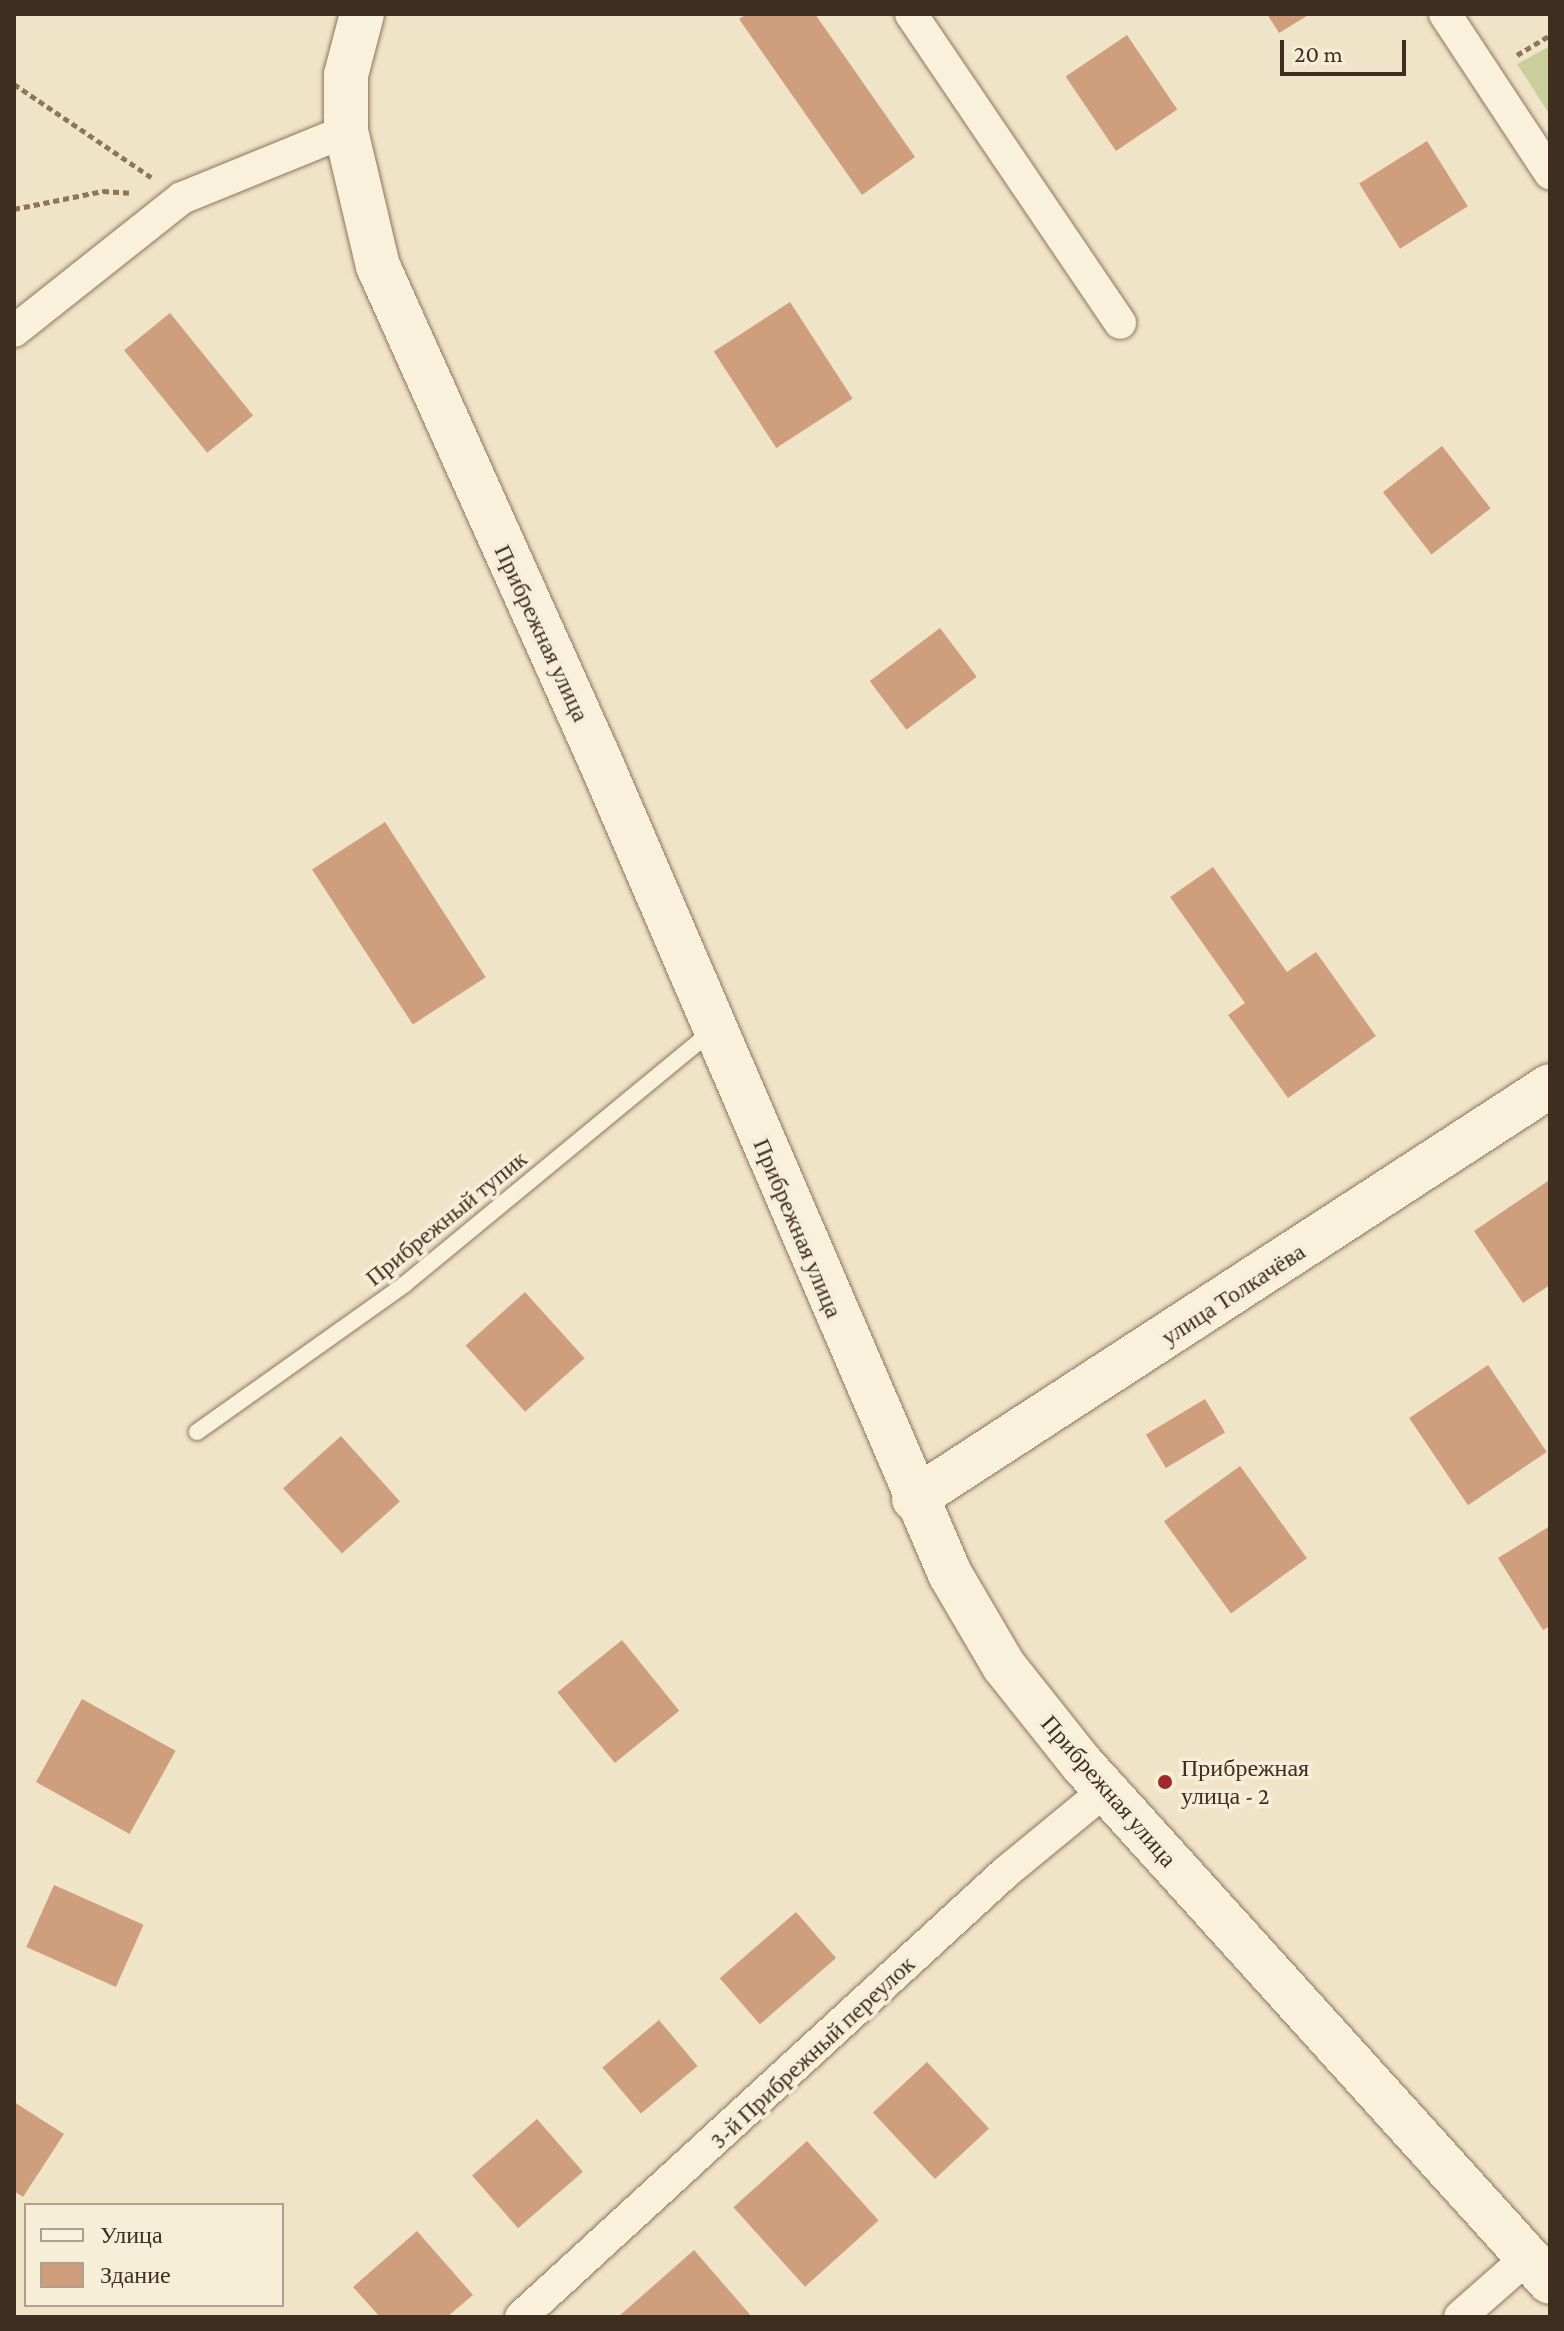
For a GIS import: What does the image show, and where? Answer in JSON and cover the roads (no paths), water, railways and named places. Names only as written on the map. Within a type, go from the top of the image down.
[{"type":"street","name":"Прибрежная улица","points":[[362,14],[346,75],[346,131],[378,266],[715,1028],[914,1499],[1004,1666],[1106,1790],[1538,2270]]},
{"type":"street","points":[[911,14],[1120,323]]},
{"type":"street","points":[[1445,14],[1550,173]]},
{"type":"street","points":[[14,331],[182,198],[346,131]]},
{"type":"street","name":"улица Толкачёва","points":[[914,1499],[1550,1086]]},
{"type":"street","name":"3-й Прибрежный переулок","points":[[521,2317],[1006,1872],[1106,1790]]},
{"type":"street","points":[[1460,2317],[1538,2270]]},
{"type":"lane","name":"Прибрежный тупик","points":[[197,1432],[405,1284],[715,1028]]},
{"type":"place","name":"Прибрежная улица - 2","points":[[1165,1782]]}]
